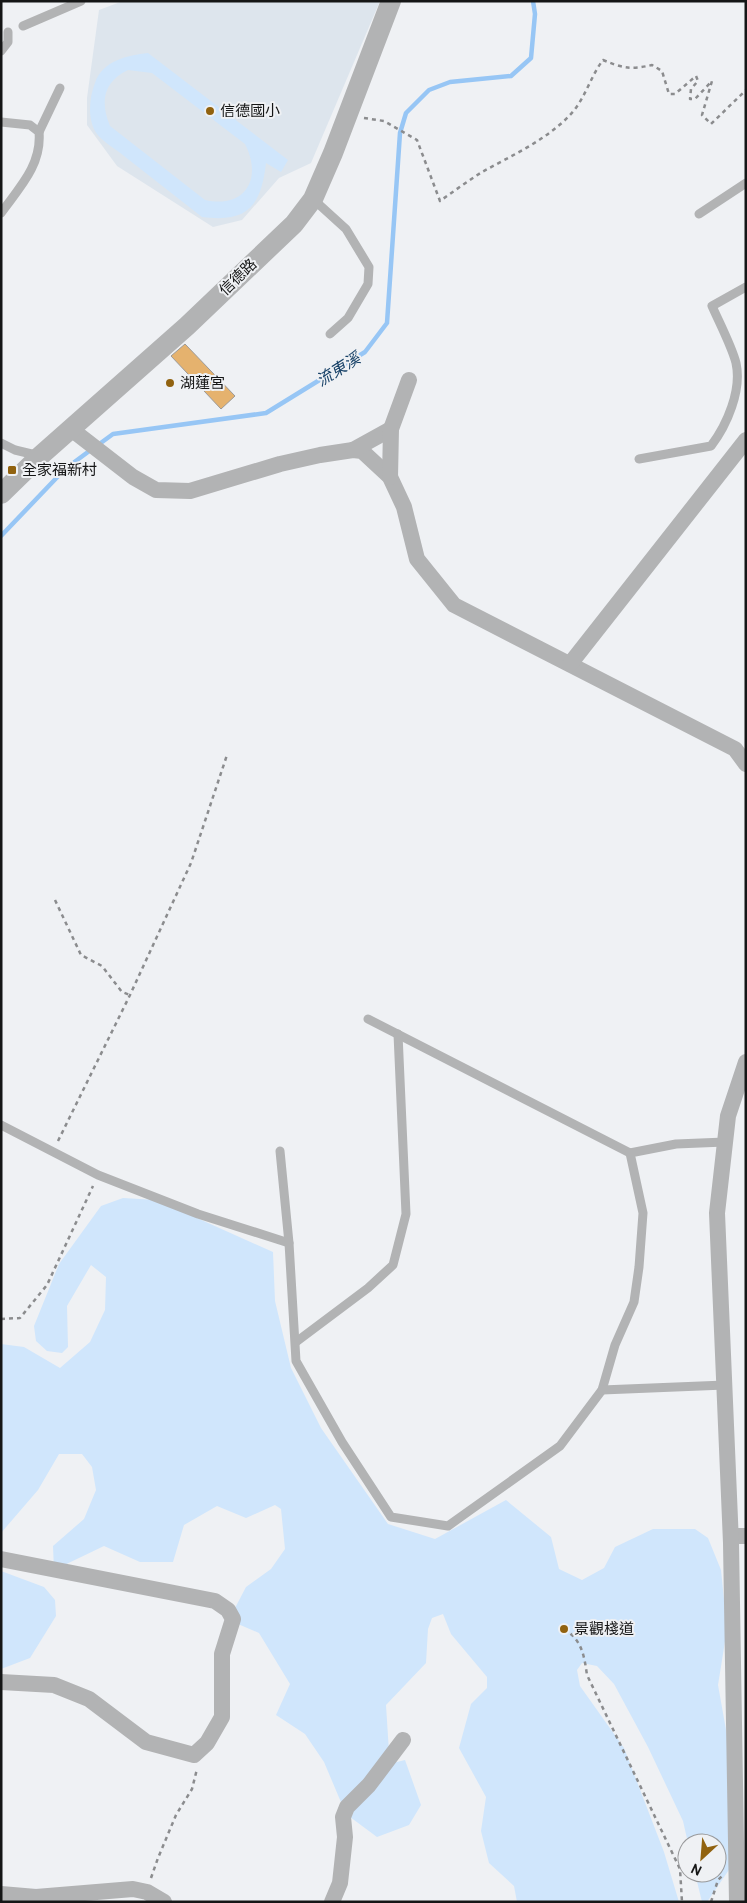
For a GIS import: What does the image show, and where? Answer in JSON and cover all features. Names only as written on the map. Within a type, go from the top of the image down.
[{"type":"street","name":"信德路","points":[[1,494],[40,456],[77,433],[294,224],[313,199],[348,115],[391,1]]},
{"type":"street","points":[[390,477],[391,429],[409,380]]},
{"type":"street","points":[[353,450],[391,429]]},
{"type":"street","points":[[77,433],[133,477],[156,490],[190,491],[280,464],[320,455],[353,450],[362,451],[390,477],[404,507],[417,559],[454,604],[735,749],[746,764]]},
{"type":"street","points":[[570,664],[746,440]]},
{"type":"street","points":[[737,1902],[738,1536],[725,1384],[717,1213],[728,1116],[746,1062]]},
{"type":"street","points":[[1,1559],[215,1601],[228,1610],[233,1619],[222,1654],[222,1717],[207,1743],[194,1754],[146,1742],[89,1699],[54,1685],[1,1682]]},
{"type":"street","points":[[332,1902],[340,1883],[345,1837],[343,1817],[347,1807],[369,1785],[403,1740]]},
{"type":"street","points":[[1,1894],[36,1897],[133,1889],[147,1892],[164,1902]]},
{"type":"lane","points":[[23,26],[81,1]]},
{"type":"lane","points":[[1,51],[8,42],[8,32]]},
{"type":"lane","points":[[1,214],[34,168],[40,142],[39,132],[60,88]]},
{"type":"lane","points":[[1,122],[30,124],[39,132]]},
{"type":"lane","points":[[699,214],[746,183]]},
{"type":"lane","points":[[313,199],[346,229],[369,267],[368,284],[348,318],[330,334]]},
{"type":"lane","points":[[639,459],[711,446],[721,432],[736,393],[736,364],[712,306],[746,287]]},
{"type":"lane","points":[[1,443],[15,450],[40,456]]},
{"type":"lane","points":[[368,1019],[630,1153],[676,1144],[725,1142]]},
{"type":"lane","points":[[296,1342],[368,1288],[393,1265],[406,1214],[398,1034]]},
{"type":"lane","points":[[1,1125],[98,1175],[198,1214],[289,1243]]},
{"type":"lane","points":[[280,1151],[289,1243],[296,1361],[342,1442],[392,1517],[448,1526],[560,1446],[602,1390],[615,1345],[634,1302],[639,1267],[643,1212],[630,1153]]},
{"type":"lane","points":[[602,1390],[725,1384]]},
{"type":"path","points":[[348,115],[384,121],[417,140],[440,201],[479,174],[533,143],[569,116],[586,93],[597,68],[603,60],[622,68],[639,68],[652,65],[662,71],[669,94],[675,94],[696,76],[698,81],[692,89],[690,98],[695,99],[712,81],[702,115],[711,124],[746,90]]},
{"type":"path","points":[[53,1152],[130,995],[191,863],[227,755]]},
{"type":"path","points":[[55,900],[81,955],[102,966],[122,992],[130,995]]},
{"type":"path","points":[[1,1319],[20,1318],[47,1285],[98,1175]]},
{"type":"path","points":[[564,1629],[572,1634],[581,1647],[587,1675],[680,1869],[682,1902]]},
{"type":"path","points":[[147,1892],[158,1858],[176,1815],[192,1789],[198,1767],[194,1754]]},
{"type":"shaded area","name":"信德國小","points":[[123,1],[380,1],[311,163],[279,178],[242,220],[213,227],[117,166],[87,125],[87,98],[99,10]]},
{"type":"shaded area","points":[[148,53],[288,160],[281,172],[266,163],[264,178],[256,201],[241,214],[218,218],[202,217],[97,134],[90,116],[90,102],[98,75],[103,69],[117,60]],"holes":[[[128,70],[152,73],[245,144],[252,169],[251,179],[247,188],[240,195],[231,200],[219,202],[205,200],[110,126],[105,109],[105,101],[106,94],[113,80]]]},
{"type":"shaded area","points":[[123,1198],[157,1200],[273,1252],[275,1301],[291,1368],[321,1428],[388,1524],[435,1539],[506,1500],[551,1537],[559,1569],[582,1580],[604,1568],[615,1547],[653,1529],[695,1529],[708,1538],[721,1570],[727,1629],[718,1685],[733,1769],[735,1861],[727,1873],[727,1833],[686,1833],[683,1821],[648,1747],[614,1684],[597,1666],[582,1663],[577,1670],[580,1686],[624,1748],[664,1852],[679,1902],[517,1902],[514,1886],[489,1863],[481,1831],[486,1797],[459,1748],[471,1704],[487,1688],[487,1677],[451,1634],[443,1614],[432,1618],[428,1629],[426,1663],[386,1705],[389,1752],[393,1763],[405,1760],[421,1805],[409,1825],[377,1837],[346,1814],[324,1762],[305,1734],[276,1715],[290,1684],[259,1633],[238,1624],[235,1608],[246,1587],[271,1569],[285,1549],[281,1509],[275,1505],[246,1518],[217,1506],[184,1525],[173,1562],[140,1562],[104,1546],[54,1570],[53,1546],[84,1519],[96,1490],[92,1467],[82,1454],[59,1454],[38,1490],[1,1533],[1,1344],[24,1347],[60,1368],[90,1342],[105,1310],[106,1277],[91,1265],[67,1306],[68,1347],[62,1353],[47,1351],[36,1341],[34,1326],[59,1264],[101,1206]]},
{"type":"shaded area","points":[[1,1571],[44,1587],[55,1600],[56,1616],[30,1658],[1,1669]]},
{"type":"shaded area","points":[[697,1883],[720,1883],[707,1902],[702,1902]]},
{"type":"building","points":[[185,344],[235,396],[221,409],[171,356]]},
{"type":"waterway","name":"流東溪","points":[[98,445],[113,434],[266,413],[365,352],[387,323],[400,133],[406,113],[429,90],[450,82],[511,76],[531,58],[535,14],[533,1]]},
{"type":"waterway","name":"流東溪","points":[[1,536],[65,469],[92,449]]},
{"type":"place","name":"信德國小","points":[[210,111]]},
{"type":"place","name":"湖蓮宮","points":[[170,383]]},
{"type":"place","name":"全家福新村","points":[[12,470]]},
{"type":"place","name":"景觀棧道","points":[[564,1629]]}]
